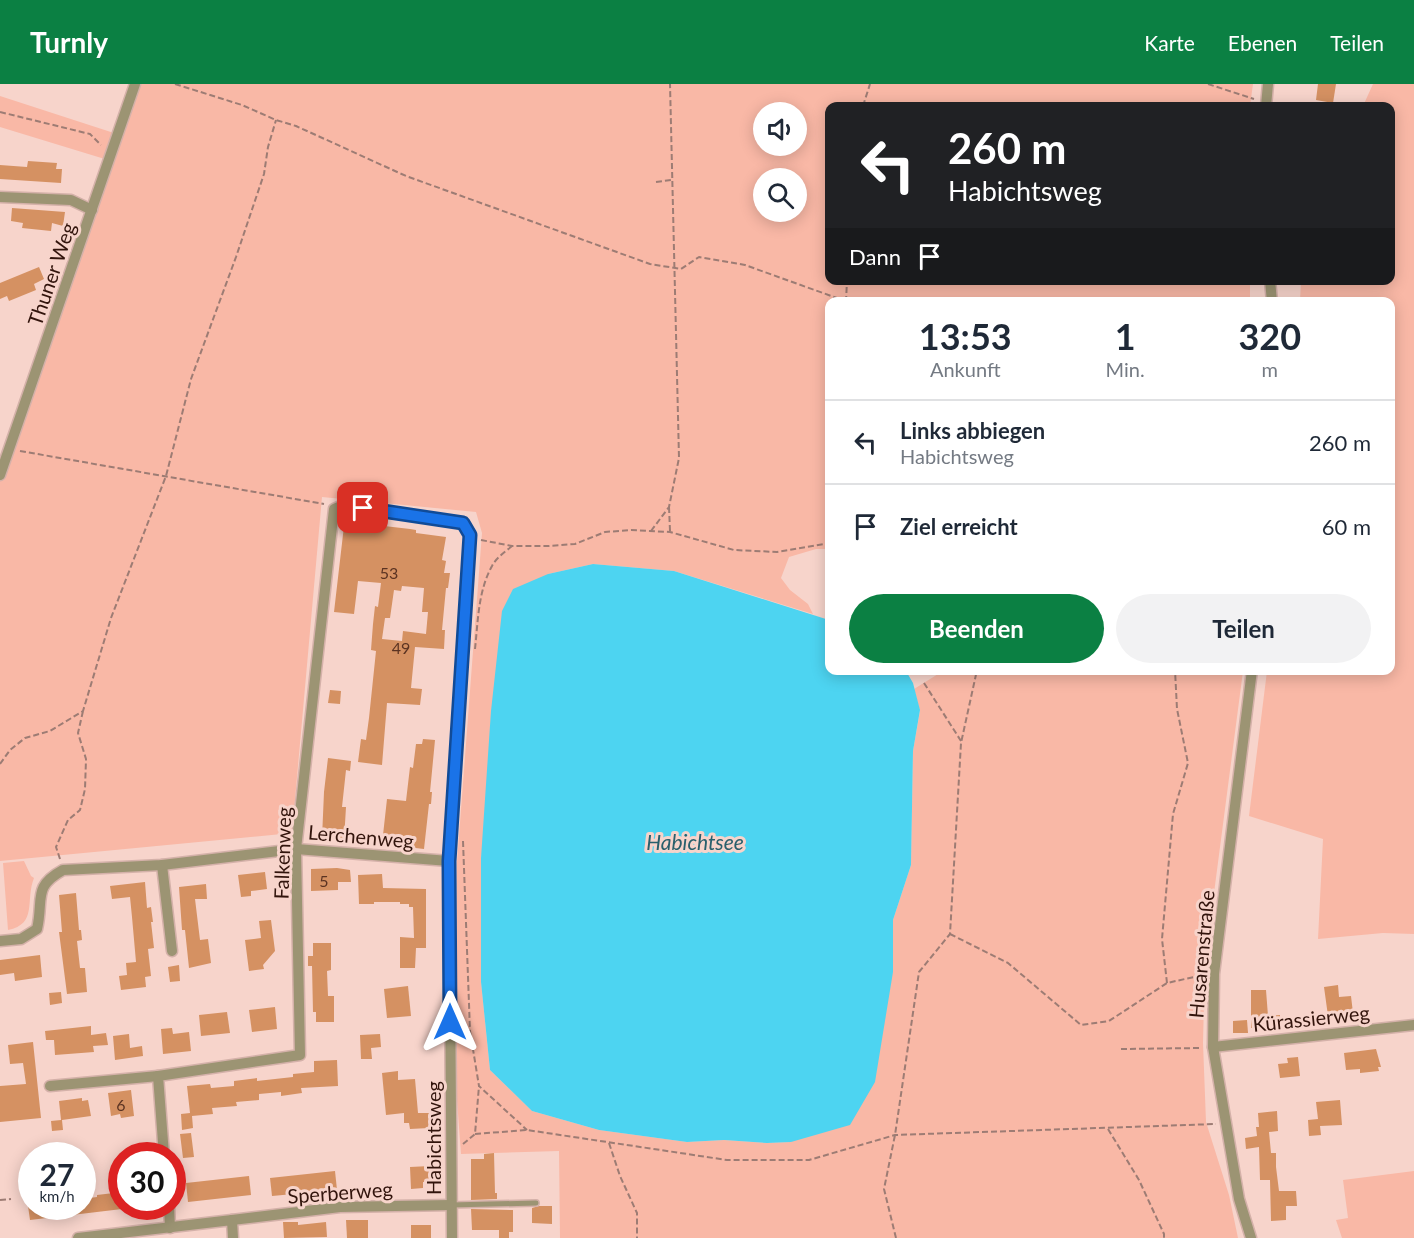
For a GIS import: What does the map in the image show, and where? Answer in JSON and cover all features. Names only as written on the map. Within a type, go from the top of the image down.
[{"type":"street","name":"Thuner Weg","points":[[0,475],[135,84]]},
{"type":"street","points":[[1266,102],[1268,84]]},
{"type":"street","points":[[0,197],[71,200],[92,210]]},
{"type":"street","points":[[334,509],[343,505],[463,523],[470,535]]},
{"type":"street","name":"Falkenweg","points":[[50,1086],[158,1076],[300,1055],[297,849],[334,509]]},
{"type":"street","name":"Habichtsweg","points":[[452,1238],[449,861],[470,535]]},
{"type":"street","name":"Husarenstraße","points":[[1251,675],[1214,974],[1212,1047],[1239,1199],[1251,1238]]},
{"type":"street","name":"Lerchenweg","points":[[63,870],[162,865],[297,849],[449,861]]},
{"type":"street","points":[[162,865],[172,951]]},
{"type":"street","points":[[0,941],[21,939],[37,928],[42,887],[50,877],[63,870]]},
{"type":"street","name":"Kürassierweg","points":[[1212,1047],[1414,1025]]},
{"type":"street","points":[[158,1076],[163,1142]]},
{"type":"street","name":"Sperberweg","points":[[78,1238],[117,1236],[340,1207],[452,1205]]},
{"type":"street","points":[[170,1220],[170,1228]]},
{"type":"street","points":[[232,1220],[233,1238]]},
{"type":"lane","points":[[452,1205],[536,1203]]},
{"type":"path","points":[[175,84],[242,105],[296,126],[406,176],[650,264],[681,268],[699,257],[745,265],[836,297]]},
{"type":"path","points":[[669,84],[679,458],[669,507],[670,532]]},
{"type":"path","points":[[864,102],[870,84]]},
{"type":"path","points":[[1208,84],[1258,102]]},
{"type":"path","points":[[0,112],[90,134],[102,145],[115,140]]},
{"type":"path","points":[[63,870],[56,847],[68,820],[80,810],[85,789],[86,759],[78,733],[83,711],[111,618],[166,476],[191,380],[264,174],[268,147],[276,120]]},
{"type":"path","points":[[656,182],[671,180]]},
{"type":"path","points":[[9,450],[330,505],[334,509]]},
{"type":"path","points":[[651,531],[669,507]]},
{"type":"path","points":[[470,535],[486,542],[512,546],[575,544],[605,532],[631,530],[670,532],[734,550],[777,552],[825,544]]},
{"type":"path","points":[[475,652],[484,585],[493,564],[512,546]]},
{"type":"path","points":[[896,1238],[884,1189],[895,1135],[919,972],[950,934],[961,743],[976,675]]},
{"type":"path","points":[[1167,983],[1162,939],[1173,814],[1188,763],[1177,709],[1175,675]]},
{"type":"path","points":[[924,682],[961,743]]},
{"type":"path","points":[[0,764],[10,750],[25,738],[50,732],[83,711]]},
{"type":"path","points":[[463,841],[470,1031],[480,1086],[475,1134],[527,1130],[727,1160],[809,1160],[895,1135],[1225,1124]]},
{"type":"path","points":[[950,934],[1008,963],[1081,1025],[1109,1021],[1167,983],[1214,974]]},
{"type":"path","points":[[1121,1049],[1212,1047]]},
{"type":"path","points":[[480,1086],[527,1130]]},
{"type":"path","points":[[1108,1129],[1140,1180],[1164,1238]]},
{"type":"path","points":[[609,1143],[620,1176],[637,1213],[637,1238]]},
{"type":"path","points":[[0,1200],[10,1199]]},
{"type":"shaded area","points":[[136,84],[1253,84],[1251,102],[825,102],[825,285],[1250,285],[1250,297],[825,297],[825,549],[816,549],[789,557],[781,578],[790,590],[808,604],[813,614],[674,571],[593,564],[548,574],[481,858],[481,982],[490,1070],[532,1111],[599,1130],[687,1142],[724,1140],[791,1142],[893,972],[893,920],[911,865],[913,751],[920,711],[914,689],[937,675],[1242,675],[1205,962],[1203,1043],[1206,1122],[1229,1195],[1238,1238],[560,1238],[559,1151],[461,1154],[457,1100],[457,862],[482,533],[476,512],[322,497],[292,833],[0,861],[0,481],[108,160],[0,127],[0,96],[117,134]]},
{"type":"shaded area","points":[[1373,84],[1414,84],[1414,934],[1383,933],[1318,939],[1323,839],[1249,816],[1267,675],[1395,675],[1395,297],[1300,297],[1301,285],[1395,285],[1395,102],[1365,102]]},
{"type":"shaded area","points":[[24,861],[34,878],[29,910],[23,922],[8,930],[3,863]]},
{"type":"shaded area","points":[[1414,1171],[1414,1238],[1342,1238],[1336,1220],[1348,1218],[1343,1180]]},
{"type":"water","name":"Habichtsee","points":[[593,564],[674,571],[825,619],[825,675],[908,675],[913,683],[920,710],[913,751],[911,865],[893,920],[893,972],[875,1082],[850,1125],[791,1142],[767,1143],[724,1140],[687,1142],[599,1130],[532,1111],[490,1070],[481,982],[481,858],[491,711],[502,611],[513,589],[548,574]]},
{"type":"building","points":[[1318,84],[1336,84],[1333,102],[1316,100]]},
{"type":"building","points":[[28,161],[57,163],[56,169],[62,169],[61,183],[0,179],[0,165],[27,167]]},
{"type":"building","points":[[12,208],[65,212],[63,226],[52,223],[51,231],[22,228],[23,223],[11,221]]},
{"type":"building","points":[[39,267],[44,279],[34,284],[36,290],[9,301],[7,296],[0,299],[0,283]]},
{"type":"building","points":[[367,524],[410,529],[416,530],[416,533],[446,537],[442,560],[446,561],[444,573],[450,573],[448,588],[446,588],[442,630],[445,630],[444,649],[415,647],[411,688],[422,689],[420,705],[387,703],[382,765],[358,762],[361,739],[366,740],[369,718],[376,651],[371,650],[373,624],[381,583],[358,581],[354,614],[334,612],[344,526],[367,528]],"holes":[[[402,586],[424,588],[422,612],[428,612],[426,634],[403,631],[402,641],[382,639],[385,618],[390,618],[394,590],[401,591]]]},
{"type":"building","points":[[330,690],[341,691],[340,704],[328,703]]},
{"type":"building","points":[[423,739],[435,740],[431,804],[429,804],[424,849],[382,844],[387,799],[406,801],[410,767],[413,768],[416,744],[422,744]]},
{"type":"building","points":[[328,758],[351,761],[350,771],[346,770],[342,807],[346,807],[344,840],[322,838]]},
{"type":"building","points":[[311,869],[350,870],[351,882],[338,882],[338,890],[311,891]]},
{"type":"building","points":[[265,872],[267,889],[251,891],[251,896],[241,897],[238,875]]},
{"type":"building","points":[[382,874],[383,888],[426,889],[426,948],[416,948],[415,968],[400,968],[400,937],[414,938],[413,907],[409,907],[409,904],[400,904],[400,902],[359,904],[358,875]]},
{"type":"building","points":[[145,882],[147,908],[151,907],[153,922],[151,922],[154,948],[148,949],[151,976],[145,977],[146,987],[121,990],[119,976],[127,975],[126,963],[136,962],[130,897],[112,899],[110,886]]},
{"type":"building","points":[[206,884],[207,899],[195,899],[200,940],[208,939],[211,963],[189,968],[185,930],[182,930],[179,887]]},
{"type":"building","points":[[76,893],[82,940],[77,941],[80,968],[85,968],[87,992],[67,994],[59,932],[62,932],[59,895]]},
{"type":"building","points":[[271,920],[275,951],[263,965],[264,969],[249,971],[245,940],[261,938],[259,921]]},
{"type":"building","points":[[313,943],[331,943],[331,970],[327,971],[328,996],[334,996],[334,1022],[316,1022],[316,1012],[313,1012],[312,966],[308,966],[308,956],[313,956]]},
{"type":"building","points":[[40,955],[42,977],[15,981],[14,973],[0,975],[0,960]]},
{"type":"building","points":[[179,965],[180,981],[170,982],[168,967]]},
{"type":"building","points":[[1338,985],[1339,997],[1351,996],[1353,1013],[1328,1016],[1324,987]]},
{"type":"building","points":[[408,986],[411,1016],[387,1018],[384,989]]},
{"type":"building","points":[[1251,990],[1266,990],[1268,1016],[1280,1015],[1280,1027],[1251,1028]]},
{"type":"building","points":[[61,992],[62,1003],[50,1005],[49,993]]},
{"type":"building","points":[[275,1007],[277,1029],[252,1032],[249,1010]]},
{"type":"building","points":[[227,1012],[230,1033],[201,1036],[199,1015]]},
{"type":"building","points":[[1247,1020],[1248,1033],[1233,1033],[1233,1021]]},
{"type":"building","points":[[91,1026],[91,1035],[106,1033],[108,1045],[93,1046],[94,1052],[55,1055],[54,1040],[46,1040],[45,1031]]},
{"type":"building","points":[[172,1028],[173,1034],[189,1032],[191,1051],[163,1054],[161,1029]]},
{"type":"building","points":[[129,1034],[130,1048],[142,1046],[143,1056],[115,1060],[113,1036]]},
{"type":"building","points":[[380,1034],[381,1047],[371,1048],[372,1059],[361,1059],[360,1035]]},
{"type":"building","points":[[33,1042],[41,1118],[0,1122],[0,1086],[26,1084],[23,1063],[10,1064],[8,1045]]},
{"type":"building","points":[[1376,1049],[1381,1067],[1378,1067],[1379,1071],[1360,1073],[1360,1069],[1346,1070],[1344,1053]]},
{"type":"building","points":[[1298,1057],[1300,1076],[1280,1078],[1278,1064],[1288,1063],[1287,1058]]},
{"type":"building","points":[[337,1060],[338,1086],[301,1088],[302,1093],[281,1096],[281,1092],[259,1094],[259,1100],[236,1102],[237,1106],[212,1108],[213,1114],[192,1116],[193,1128],[182,1130],[181,1114],[190,1113],[187,1086],[210,1084],[211,1088],[234,1086],[234,1081],[293,1077],[293,1074],[314,1072],[314,1061]]},
{"type":"building","points":[[398,1071],[398,1080],[415,1079],[418,1113],[429,1113],[429,1128],[410,1129],[409,1123],[404,1123],[404,1113],[386,1115],[382,1073]]},
{"type":"building","points":[[131,1090],[134,1116],[121,1118],[120,1114],[111,1116],[108,1093]]},
{"type":"building","points":[[82,1098],[82,1101],[88,1100],[91,1116],[62,1120],[63,1130],[52,1131],[51,1121],[61,1120],[59,1101]]},
{"type":"building","points":[[1340,1100],[1342,1125],[1320,1126],[1321,1135],[1309,1136],[1308,1120],[1318,1119],[1316,1102]]},
{"type":"building","points":[[1277,1111],[1278,1131],[1269,1132],[1271,1153],[1276,1153],[1279,1191],[1296,1191],[1297,1206],[1286,1206],[1286,1220],[1271,1221],[1270,1180],[1260,1180],[1259,1147],[1246,1149],[1245,1138],[1257,1136],[1258,1113]]},
{"type":"building","points":[[191,1133],[194,1157],[186,1158],[186,1142],[181,1142],[180,1134]]},
{"type":"building","points":[[494,1153],[497,1199],[471,1200],[471,1159],[484,1159],[484,1154]]},
{"type":"building","points":[[430,1166],[430,1182],[423,1182],[423,1188],[411,1189],[410,1167]]},
{"type":"building","points":[[335,1171],[337,1190],[272,1196],[270,1178]]},
{"type":"building","points":[[249,1176],[251,1195],[188,1202],[186,1183]]},
{"type":"building","points":[[108,1194],[108,1211],[96,1212],[97,1195]]},
{"type":"building","points":[[552,1206],[552,1224],[532,1223],[532,1208]]},
{"type":"building","points":[[471,1209],[513,1210],[513,1232],[509,1232],[509,1238],[499,1238],[499,1230],[472,1230]]},
{"type":"building","points":[[346,1220],[368,1220],[368,1238],[347,1238]]},
{"type":"building","points":[[283,1222],[298,1222],[298,1225],[326,1222],[327,1237],[284,1238]]},
{"type":"building","points":[[411,1225],[431,1225],[431,1238],[411,1238]]},
{"type":"route","points":[[363,508],[463,523],[470,535],[449,861],[450,1022]]}]
